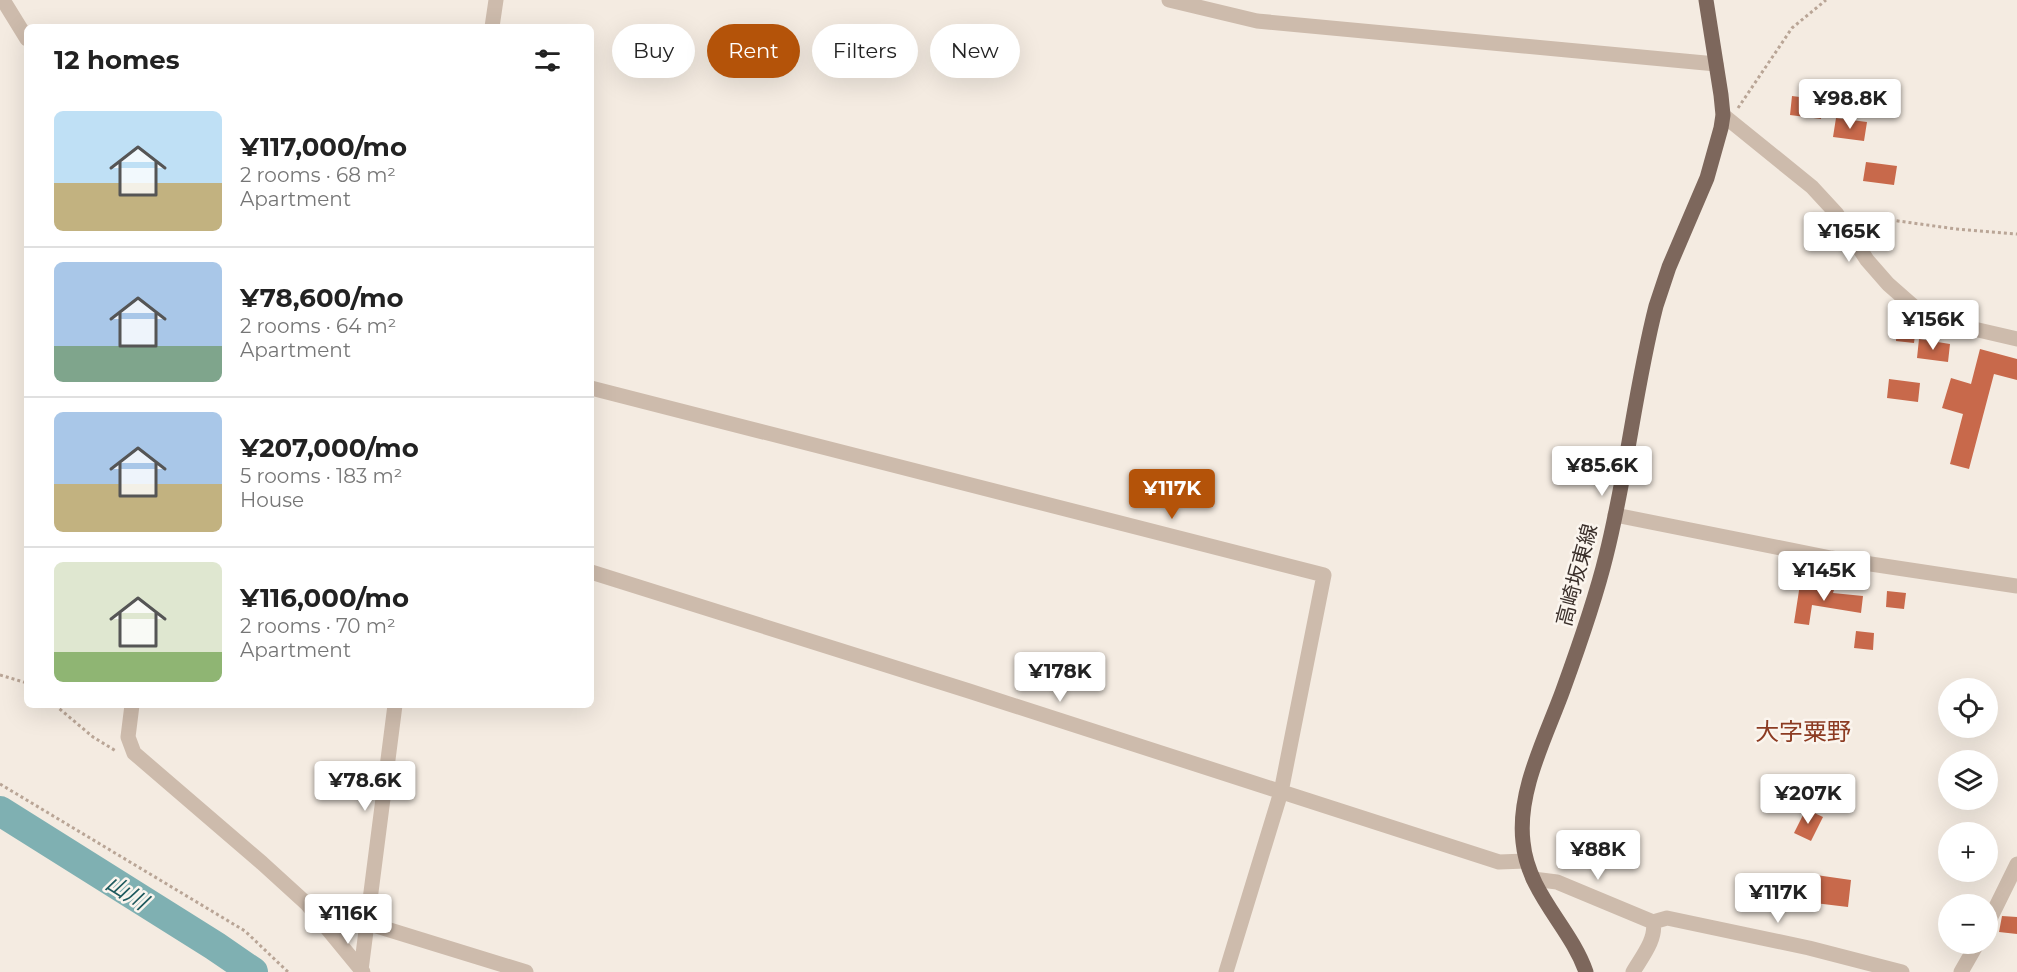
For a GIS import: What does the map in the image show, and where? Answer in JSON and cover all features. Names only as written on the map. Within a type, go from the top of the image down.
[{"type":"main road","name":"高崎坂東線","points":[[1586,972],[1576,949],[1551,912],[1533,879],[1522,842],[1522,823],[1528,787],[1586,625],[1607,554],[1656,306],[1669,267],[1719,142],[1723,115],[1706,0]]},
{"type":"street","points":[[3,0],[24,34]]},
{"type":"street","points":[[1169,0],[1257,21],[1716,64]]},
{"type":"street","points":[[490,1],[492,24]]},
{"type":"street","points":[[1723,115],[1812,187],[1836,213],[1867,260],[1888,284],[1913,306],[1948,323],[2017,339]]},
{"type":"street","points":[[594,389],[1324,575],[1281,792],[1227,972]]},
{"type":"street","points":[[1615,515],[1831,558],[2017,586]]},
{"type":"street","points":[[594,574],[969,691],[1499,862],[1526,861]]},
{"type":"street","points":[[132,708],[128,737],[134,753],[307,904],[362,971]]},
{"type":"street","points":[[362,971],[396,708]]},
{"type":"street","points":[[1998,903],[2017,864]]},
{"type":"street","points":[[1533,879],[1557,882],[1653,922],[1667,918],[1809,948],[1902,972]]},
{"type":"street","points":[[1633,972],[1653,937],[1655,929],[1653,922]]},
{"type":"street","points":[[367,923],[526,972]]},
{"type":"street","points":[[1962,972],[1972,954]]},
{"type":"path","points":[[1723,115],[1734,111],[1743,103],[1792,28],[1826,0]]},
{"type":"path","points":[[1836,213],[1956,229],[2017,234]]},
{"type":"path","points":[[0,675],[24,682]]},
{"type":"path","points":[[59,708],[93,737],[117,751],[134,753]]},
{"type":"path","points":[[0,784],[245,931],[288,972]]},
{"type":"building","points":[[1792,96],[1823,100],[1821,119],[1790,115]]},
{"type":"building","points":[[1836,118],[1867,122],[1864,141],[1833,137]]},
{"type":"building","points":[[1866,162],[1897,166],[1894,185],[1863,181]]},
{"type":"building","points":[[1897,325],[1916,327],[1914,343],[1896,341]]},
{"type":"building","points":[[1919,339],[1950,344],[1948,362],[1917,358]]},
{"type":"building","points":[[1980,349],[2017,359],[2017,380],[1994,374],[1969,469],[1950,464],[1963,414],[1942,408],[1951,378],[1971,384]]},
{"type":"building","points":[[1889,379],[1920,383],[1918,402],[1887,398]]},
{"type":"building","points":[[1800,584],[1834,590],[1833,593],[1863,596],[1861,613],[1812,605],[1809,625],[1794,623]]},
{"type":"building","points":[[1887,591],[1906,593],[1904,609],[1886,607]]},
{"type":"building","points":[[1856,631],[1874,633],[1873,650],[1854,648]]},
{"type":"building","points":[[1806,809],[1823,817],[1811,841],[1794,833]]},
{"type":"building","points":[[1802,873],[1851,880],[1848,907],[1798,901]]},
{"type":"building","points":[[2002,916],[2017,917],[2017,934],[1999,932]]},
{"type":"waterway","name":"山川","points":[[0,811],[253,972]]},
{"type":"district","name":"大字粟野","points":[[1803,732]]}]
